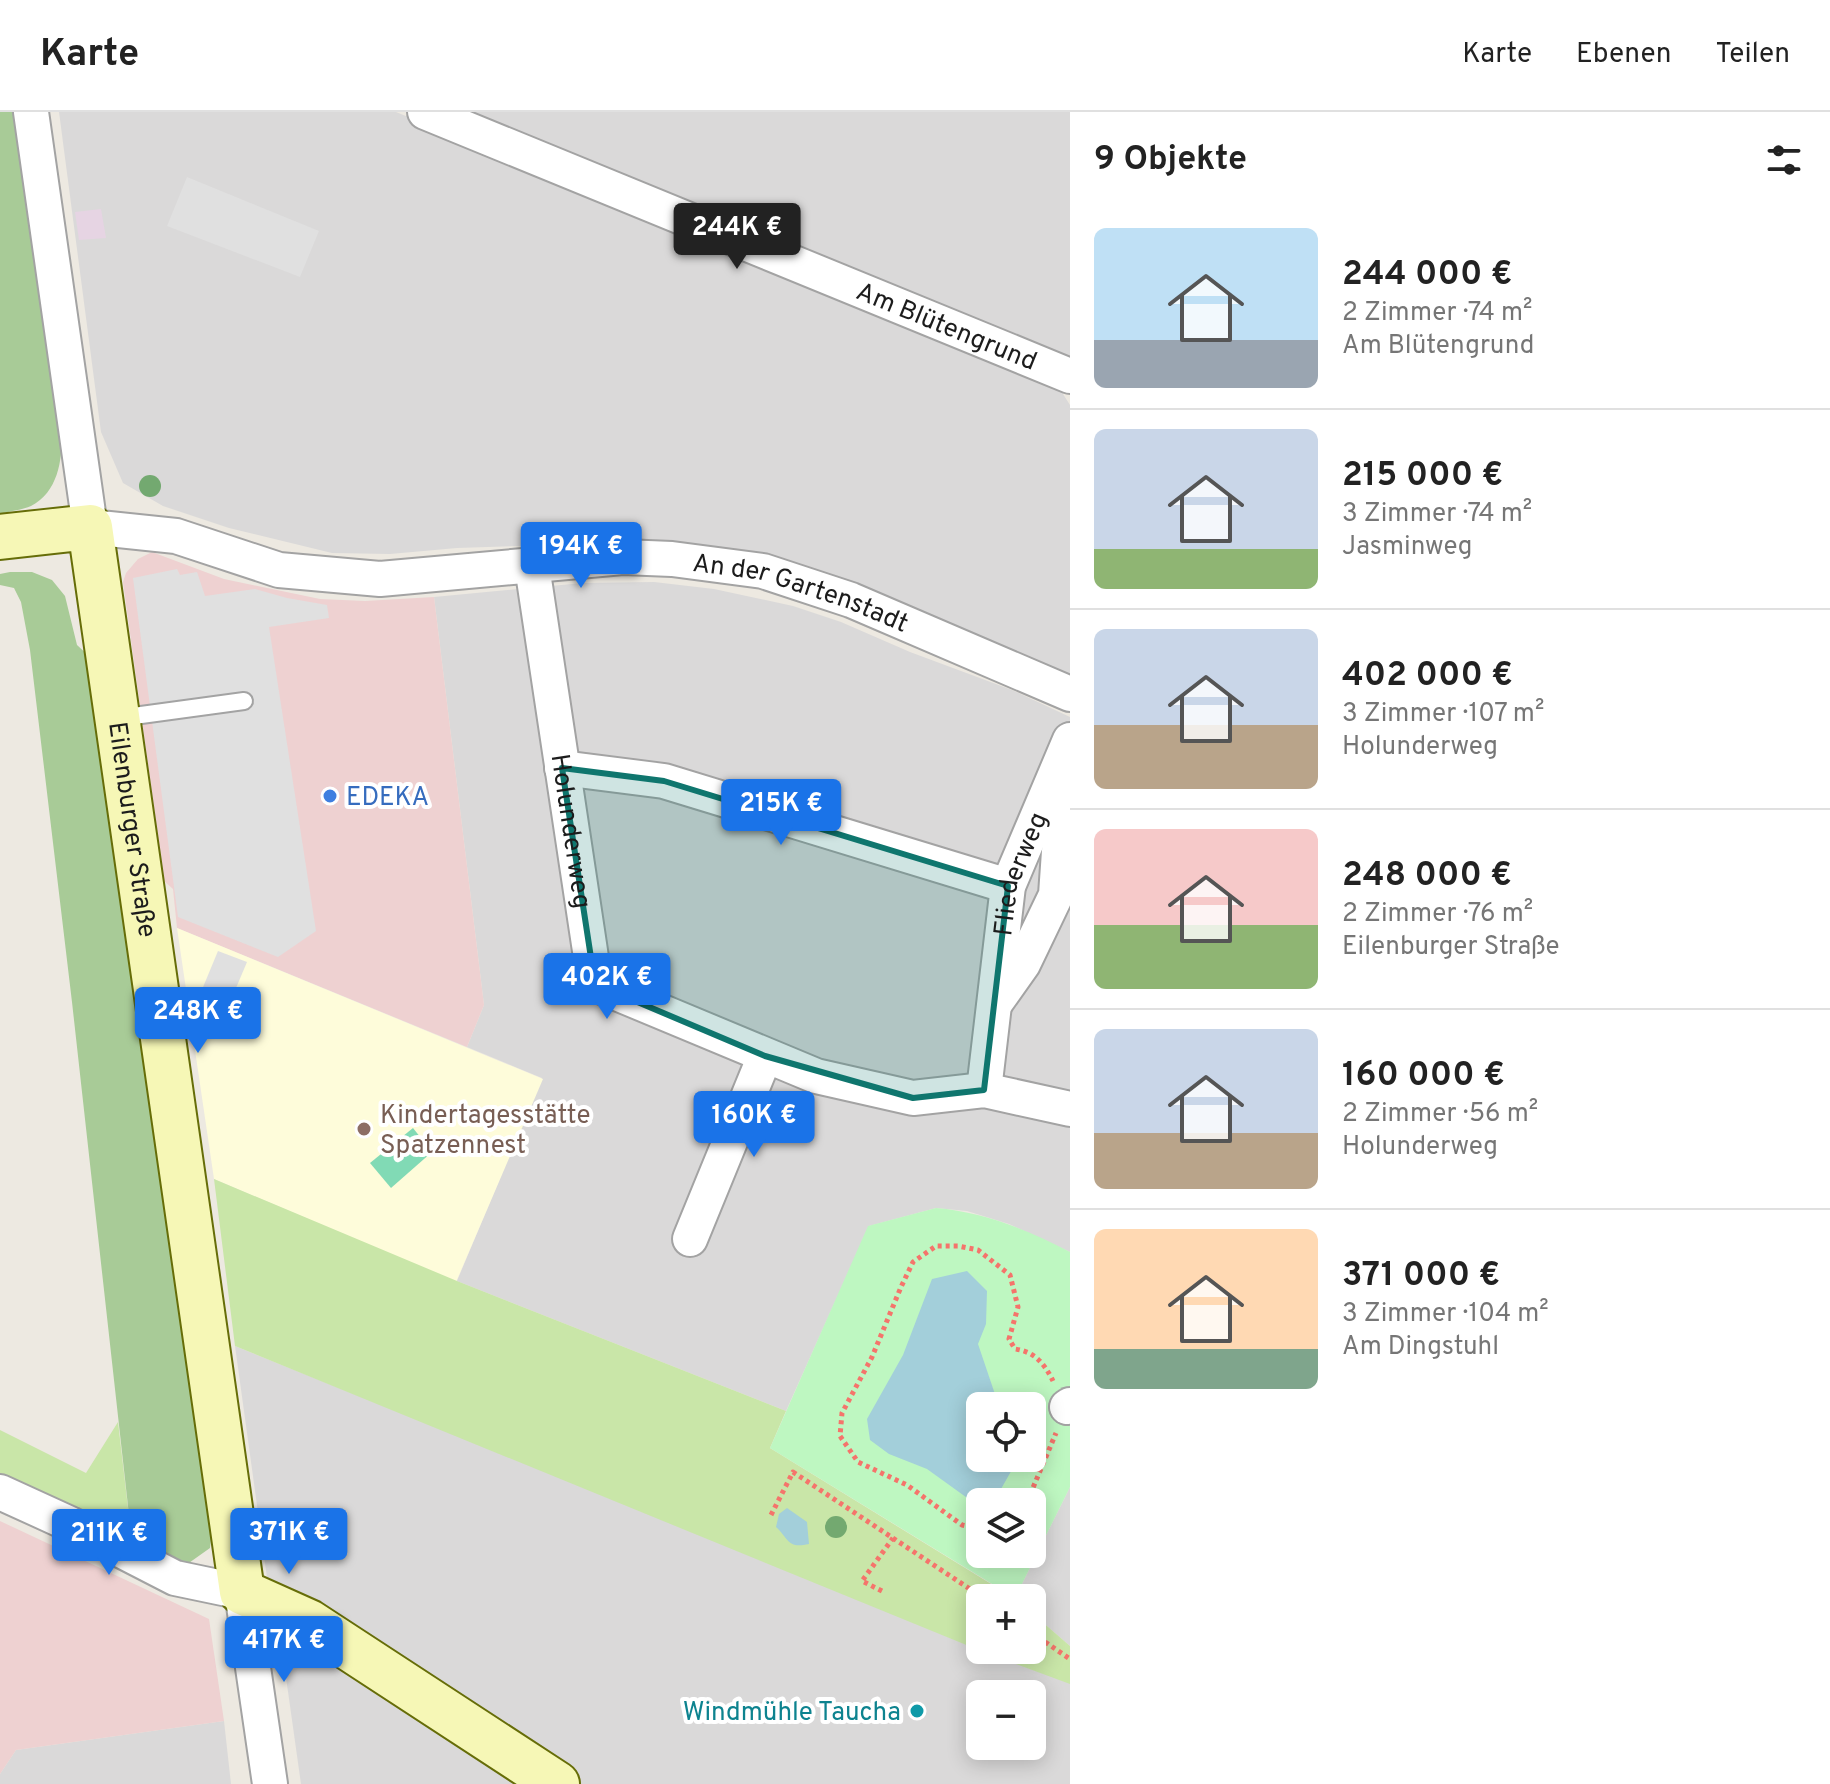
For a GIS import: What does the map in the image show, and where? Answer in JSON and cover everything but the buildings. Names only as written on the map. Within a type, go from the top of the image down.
[{"type":"street","name":"Eilenburger Straße","points":[[31,112],[270,1784]]},
{"type":"street","name":"Am Blütengrund","points":[[425,112],[1070,376]]},
{"type":"street","points":[[0,537],[90,527]]},
{"type":"street","name":"An der Gartenstadt","points":[[90,527],[176,536],[279,570],[380,579],[623,557],[672,559],[763,571],[851,600],[1070,694]]},
{"type":"street","name":"Holunderweg","points":[[532,566],[595,984],[816,1076],[913,1098],[984,1090],[1070,1109]]},
{"type":"street","name":"Fliederweg","points":[[984,1090],[1008,886],[1068,745]]},
{"type":"street","name":"Fliederweg","points":[[994,1004],[1023,964],[1056,895],[1068,745]]},
{"type":"street","points":[[562,768],[664,781],[1008,886]]},
{"type":"street","points":[[690,1239],[765,1056]]},
{"type":"street","points":[[0,1492],[175,1578],[242,1592],[309,1622],[557,1784]]},
{"type":"lane","points":[[117,718],[244,701]]},
{"type":"path","points":[[966,1526],[907,1485],[858,1462],[840,1436],[842,1413],[872,1357],[913,1262],[936,1246],[978,1250],[1010,1275],[1018,1307],[1009,1339],[1015,1349],[1026,1351],[1043,1362],[1069,1406],[1033,1488]]},
{"type":"path","points":[[771,1515],[793,1472],[966,1586]]},
{"type":"path","points":[[882,1591],[862,1581],[893,1538]]},
{"type":"path","points":[[1046,1643],[1070,1659]]},
{"type":"highlighted area","points":[[562,768],[664,781],[1008,886],[984,1090],[913,1098],[765,1056],[595,984]]},
{"type":"shaded area","points":[[59,112],[396,112],[1056,383],[1070,405],[1070,680],[914,614],[581,544],[457,548],[390,554],[332,553],[229,528],[163,506],[123,483],[101,432]]},
{"type":"shaded area","points":[[460,112],[1070,112],[1070,364]]},
{"type":"shaded area","points":[[187,177],[319,231],[300,277],[167,226]]},
{"type":"shaded area","points":[[101,209],[106,238],[79,240],[75,212]]},
{"type":"shaded area","points":[[152,552],[224,579],[320,599],[365,601],[434,597],[484,1005],[467,1047],[177,928],[173,889],[164,881],[123,582],[126,573],[138,559]]},
{"type":"shaded area","points":[[177,569],[180,575],[197,572],[205,596],[255,589],[327,605],[329,618],[269,627],[316,931],[278,957],[178,917],[133,578]]},
{"type":"shaded area","points":[[654,582],[714,589],[793,606],[1012,690],[1070,717],[1070,1252],[1009,1224],[967,1211],[936,1208],[869,1226],[786,1411],[457,1281],[542,1078],[467,1047],[484,1005],[434,597],[583,583]]},
{"type":"shaded area","name":"Kindertagesstätte Spatzennest","points":[[177,928],[543,1079],[456,1282],[214,1179]]},
{"type":"shaded area","points":[[218,951],[247,962],[222,1021],[194,1009]]},
{"type":"shaded area","points":[[235,1346],[966,1640],[966,1664],[1019,1664],[1070,1682],[1070,1784],[576,1784],[268,1585]]},
{"type":"shaded area","points":[[1070,1487],[1070,1646],[1046,1625],[1046,1584],[1022,1584],[1030,1568],[1046,1568],[1046,1535]]},
{"type":"shaded area","points":[[0,1521],[209,1619],[224,1721],[16,1750],[0,1774]]},
{"type":"shaded area","points":[[293,1640],[369,1683],[517,1784],[301,1784],[282,1649]]},
{"type":"shaded area","points":[[224,1721],[231,1784],[0,1784],[0,1774],[16,1750]]},
{"type":"green space","points":[[0,112],[14,112],[62,434],[57,475],[47,493],[31,506],[0,514]]},
{"type":"green space","points":[[32,572],[52,580],[65,596],[77,645],[92,659],[213,1523],[210,1548],[186,1565],[132,1542],[30,650],[21,602],[14,588],[0,585],[0,574]]},
{"type":"green space","points":[[413,1128],[432,1152],[391,1188],[370,1163]]},
{"type":"green space","points":[[214,1179],[457,1281],[786,1411],[770,1448],[991,1584],[966,1584],[966,1645],[235,1346]]},
{"type":"green space","points":[[936,1208],[954,1210],[1005,1223],[1070,1252],[1070,1487],[1046,1535],[1046,1488],[966,1488],[966,1568],[770,1448],[868,1226]]},
{"type":"green space","points":[[118,1422],[132,1542],[0,1481],[0,1430],[86,1473]]},
{"type":"green space","points":[[966,1568],[1030,1568],[1022,1584],[992,1584]]},
{"type":"green space","points":[[1046,1625],[1070,1646],[1070,1684],[1016,1664],[1046,1664]]},
{"type":"water","points":[[967,1271],[987,1291],[986,1324],[978,1344],[994,1392],[966,1392],[966,1472],[1011,1472],[1002,1488],[966,1488],[966,1497],[927,1469],[889,1454],[870,1440],[867,1419],[903,1355],[932,1279]]},
{"type":"water","points":[[787,1508],[807,1522],[809,1544],[792,1544],[776,1527],[779,1514]]},
{"type":"place","name":"EDEKA","points":[[330,796]]},
{"type":"place","name":"Kindertagesstätte Spatzennest","points":[[364,1129]]},
{"type":"place","name":"Windmühle Taucha","points":[[917,1711]]}]
